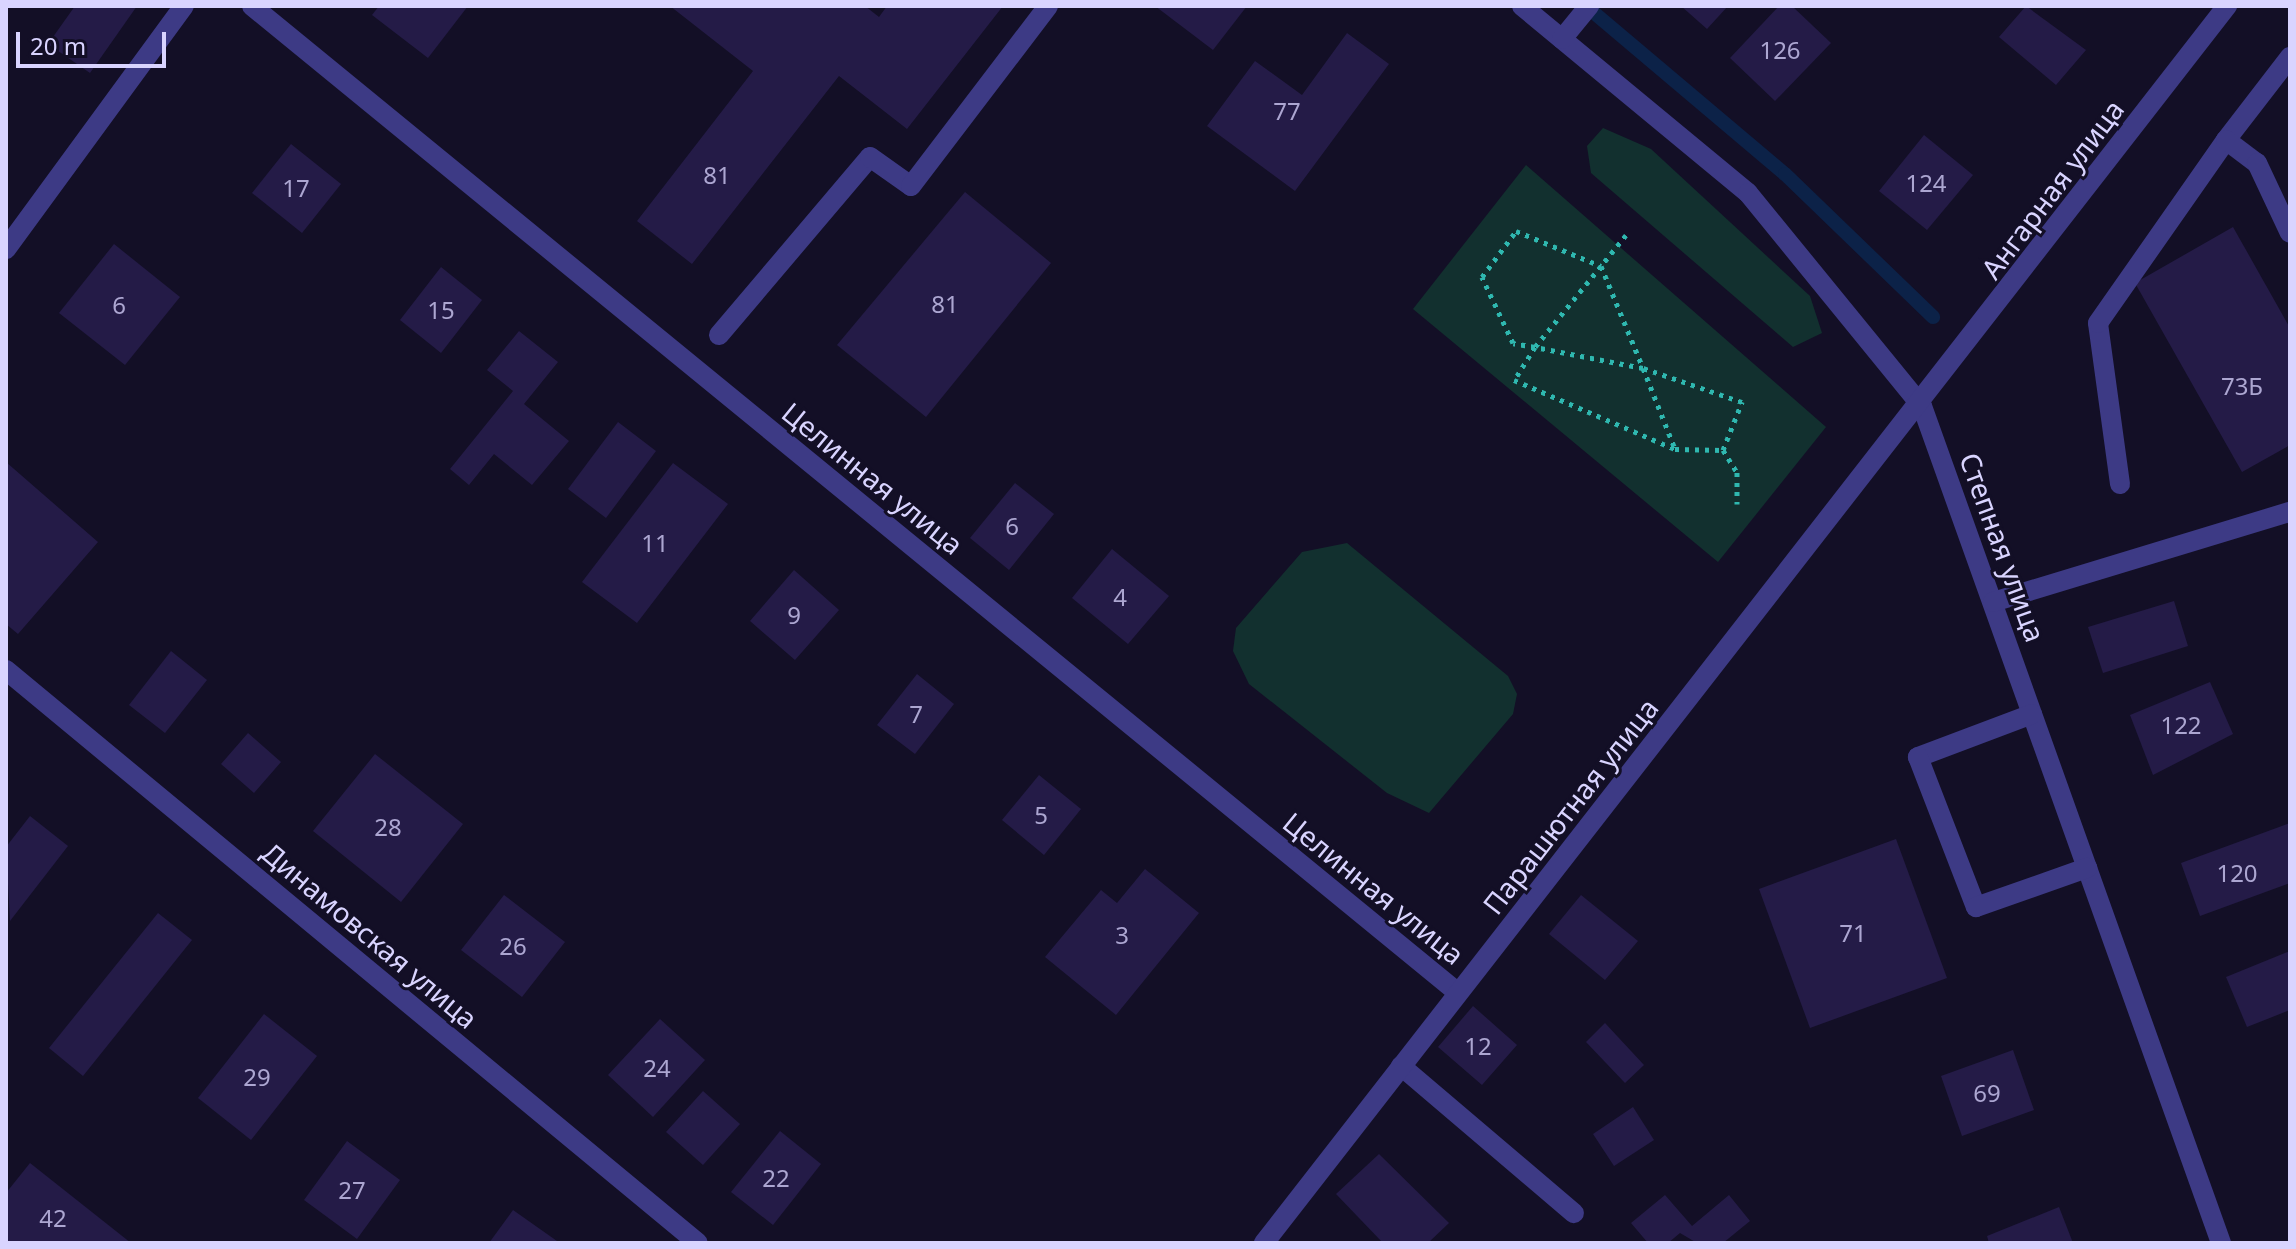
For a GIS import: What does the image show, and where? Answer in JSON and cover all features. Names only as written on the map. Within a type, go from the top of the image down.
[{"type":"street","points":[[6,249],[184,6]]},
{"type":"street","name":"Целинная улица","points":[[252,6],[1457,992]]},
{"type":"street","points":[[719,335],[870,157],[911,186],[1048,6]]},
{"type":"street","name":"Степная улица","points":[[1522,6],[1748,193],[1922,406],[2221,1243]]},
{"type":"street","name":"Ангарная улица","points":[[1922,406],[2227,6]]},
{"type":"street","points":[[1562,39],[1584,12]]},
{"type":"street","points":[[2120,484],[2098,323],[2226,140],[2290,57]]},
{"type":"street","points":[[2226,140],[2257,163],[2290,233]]},
{"type":"street","name":"Парашютная улица","points":[[1264,1243],[1457,992],[1922,406]]},
{"type":"street","points":[[1993,602],[2290,512]]},
{"type":"street","name":"Динамовская улица","points":[[6,670],[698,1243]]},
{"type":"street","points":[[2032,714],[1918,757],[1976,907],[2087,868]]},
{"type":"street","points":[[1401,1066],[1574,1213]]},
{"type":"path","points":[[1675,449],[1643,368],[1601,266],[1516,231],[1482,277],[1513,343],[1643,368],[1742,402],[1723,450]]},
{"type":"path","points":[[1626,235],[1535,347],[1514,380],[1675,449],[1723,450]]},
{"type":"path","points":[[1723,450],[1737,472],[1737,504]]},
{"type":"green space","points":[[1603,128],[1651,149],[1810,296],[1822,333],[1793,347],[1591,173],[1587,146]]},
{"type":"green space","points":[[1526,165],[1826,427],[1718,562],[1413,309]]},
{"type":"green space","points":[[1347,543],[1508,676],[1517,694],[1513,714],[1429,813],[1387,793],[1249,684],[1233,651],[1236,628],[1302,552]]},
{"type":"building","points":[[75,6],[137,6],[90,73],[48,44]]},
{"type":"building","points":[[379,6],[468,6],[428,58],[372,15]]},
{"type":"building","points":[[670,6],[865,6],[879,17],[887,6],[1003,6],[907,129],[839,76],[692,264],[637,221],[753,71]]},
{"type":"building","points":[[1155,6],[1247,6],[1213,50]]},
{"type":"building","points":[[1681,6],[1728,6],[1707,29]]},
{"type":"building","points":[[1779,6],[1792,6],[1831,43],[1775,101],[1730,58]]},
{"type":"building","points":[[2026,6],[2086,50],[2056,85],[1999,37]]},
{"type":"building","points":[[1347,33],[1389,64],[1295,191],[1207,126],[1255,61],[1302,95]]},
{"type":"building","points":[[1924,135],[1973,175],[1927,230],[1879,191]]},
{"type":"building","points":[[291,144],[341,184],[302,233],[252,193]]},
{"type":"building","points":[[965,192],[1051,263],[926,417],[837,345]]},
{"type":"building","points":[[2233,227],[2290,328],[2290,445],[2242,472],[2135,283]]},
{"type":"building","points":[[114,244],[180,297],[125,365],[59,313]]},
{"type":"building","points":[[441,267],[482,300],[441,353],[400,320]]},
{"type":"building","points":[[519,331],[558,362],[524,404],[569,441],[532,485],[494,454],[469,485],[450,469],[513,391],[487,370]]},
{"type":"building","points":[[618,422],[656,451],[606,518],[568,489]]},
{"type":"building","points":[[6,462],[98,542],[18,634],[6,624]]},
{"type":"building","points":[[673,463],[728,504],[637,623],[582,582]]},
{"type":"building","points":[[1015,483],[1054,514],[1009,570],[970,538]]},
{"type":"building","points":[[1112,549],[1169,596],[1128,644],[1072,598]]},
{"type":"building","points":[[794,570],[839,610],[795,660],[750,621]]},
{"type":"building","points":[[2174,601],[2188,646],[2103,673],[2088,627]]},
{"type":"building","points":[[171,651],[207,680],[165,733],[129,705]]},
{"type":"building","points":[[917,674],[954,704],[915,754],[877,725]]},
{"type":"building","points":[[2210,682],[2233,734],[2153,775],[2130,715]]},
{"type":"building","points":[[248,733],[281,762],[254,793],[221,764]]},
{"type":"building","points":[[375,754],[463,824],[401,902],[313,831]]},
{"type":"building","points":[[1039,775],[1081,809],[1044,855],[1002,820]]},
{"type":"building","points":[[30,816],[68,846],[10,921],[6,847]]},
{"type":"building","points":[[2290,823],[2290,883],[2200,916],[2181,863]]},
{"type":"building","points":[[1896,839],[1947,978],[1810,1028],[1759,889]]},
{"type":"building","points":[[1145,869],[1199,913],[1116,1015],[1045,957],[1101,890],[1117,903]]},
{"type":"building","points":[[504,895],[565,942],[522,997],[461,950]]},
{"type":"building","points":[[1581,895],[1638,941],[1605,980],[1549,934]]},
{"type":"building","points":[[158,913],[192,940],[83,1076],[49,1048]]},
{"type":"building","points":[[2290,951],[2290,1010],[2247,1027],[2226,977]]},
{"type":"building","points":[[1473,1006],[1517,1045],[1482,1085],[1438,1047]]},
{"type":"building","points":[[264,1014],[317,1056],[251,1140],[198,1098]]},
{"type":"building","points":[[660,1019],[705,1060],[653,1117],[608,1075]]},
{"type":"building","points":[[1605,1023],[1644,1065],[1625,1083],[1586,1042]]},
{"type":"building","points":[[2013,1050],[2034,1110],[1962,1136],[1941,1076]]},
{"type":"building","points":[[703,1091],[740,1124],[703,1165],[666,1132]]},
{"type":"building","points":[[1633,1107],[1654,1140],[1614,1166],[1593,1134]]},
{"type":"building","points":[[780,1131],[821,1164],[773,1225],[731,1192]]},
{"type":"building","points":[[347,1141],[400,1180],[357,1239],[304,1200]]},
{"type":"building","points":[[1379,1154],[1449,1223],[1428,1243],[1383,1243],[1336,1194]]},
{"type":"building","points":[[30,1163],[131,1243],[6,1243],[6,1193]]},
{"type":"building","points":[[1665,1195],[1692,1226],[1729,1195],[1750,1221],[1723,1243],[1697,1243],[1680,1233],[1668,1243],[1648,1243],[1631,1223]]},
{"type":"building","points":[[2059,1207],[2073,1243],[1989,1243],[1987,1236]]},
{"type":"building","points":[[513,1210],[557,1241],[489,1243]]},
{"type":"waterway","points":[[1586,6],[1785,174],[1933,317]]}]
